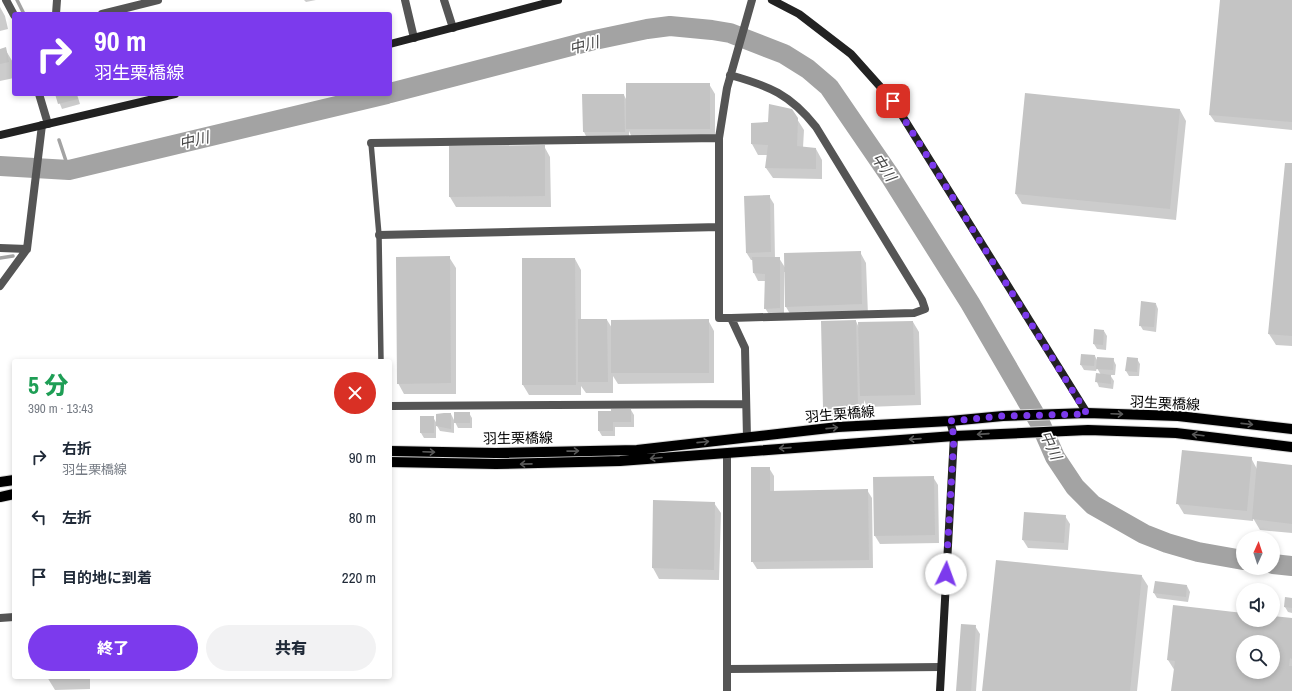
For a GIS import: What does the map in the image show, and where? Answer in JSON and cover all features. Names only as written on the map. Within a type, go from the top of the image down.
[{"type":"main road","name":"羽生栗橋線","points":[[392,451],[495,453],[637,450],[838,427],[950,421],[1003,416],[1082,414],[1178,416],[1292,429]]},
{"type":"main road","name":"羽生栗橋線","points":[[392,462],[496,464],[620,461],[1012,432],[1088,430],[1176,433],[1292,447]]},
{"type":"main road","points":[[0,482],[12,480]]},
{"type":"main road","points":[[0,497],[12,494]]},
{"type":"street","points":[[6,0],[12,12]]},
{"type":"street","points":[[56,12],[57,0]]},
{"type":"street","points":[[110,12],[158,0]]},
{"type":"street","points":[[405,0],[414,38]]},
{"type":"street","points":[[444,0],[453,28]]},
{"type":"street","points":[[392,44],[558,0]]},
{"type":"street","points":[[772,0],[799,14],[851,54],[893,101],[1082,414]]},
{"type":"street","points":[[730,75],[760,84],[778,92],[801,109],[816,127],[918,293],[924,308],[914,312],[719,318],[719,138],[723,103],[730,75],[752,3]]},
{"type":"street","points":[[0,286],[27,249],[45,124],[40,96]]},
{"type":"street","points":[[0,135],[166,96]]},
{"type":"street","points":[[372,143],[719,138]]},
{"type":"street","points":[[379,235],[719,227]]},
{"type":"street","points":[[0,248],[27,249]]},
{"type":"street","points":[[731,318],[745,348],[747,438]]},
{"type":"street","points":[[392,406],[746,404]]},
{"type":"street","points":[[940,691],[954,436],[950,421]]},
{"type":"street","points":[[727,453],[727,691]]},
{"type":"street","points":[[0,618],[12,617]]},
{"type":"street","points":[[727,669],[941,667]]},
{"type":"lane","points":[[372,143],[379,235],[381,359]]},
{"type":"building","points":[[1220,0],[1292,0],[1292,122],[1209,115]]},
{"type":"building","points":[[6,47],[9,62],[0,64],[0,49]]},
{"type":"building","points":[[626,83],[710,83],[710,129],[626,129]]},
{"type":"building","points":[[1025,93],[1180,109],[1170,209],[1015,194]]},
{"type":"building","points":[[582,94],[624,94],[625,132],[583,132]]},
{"type":"building","points":[[56,96],[77,96],[78,99],[58,104]]},
{"type":"building","points":[[769,104],[792,109],[798,118],[797,146],[816,148],[816,169],[765,168],[768,145],[751,144],[751,123],[768,122]]},
{"type":"building","points":[[545,145],[545,196],[449,197],[449,146]]},
{"type":"building","points":[[1285,163],[1292,163],[1292,336],[1268,334]]},
{"type":"building","points":[[770,195],[771,252],[746,253],[744,196]]},
{"type":"building","points":[[861,251],[862,304],[785,307],[784,253]]},
{"type":"building","points":[[450,256],[451,383],[397,384],[396,257]]},
{"type":"building","points":[[752,257],[780,257],[780,308],[764,309],[765,274],[753,273]]},
{"type":"building","points":[[522,258],[575,258],[576,385],[522,385]]},
{"type":"building","points":[[1141,301],[1156,303],[1154,327],[1139,326]]},
{"type":"building","points":[[578,319],[607,319],[608,382],[578,382]]},
{"type":"building","points":[[709,319],[709,373],[611,373],[611,320]]},
{"type":"building","points":[[856,320],[858,407],[823,408],[821,321]]},
{"type":"building","points":[[913,321],[915,395],[860,396],[858,322]]},
{"type":"building","points":[[1094,329],[1104,330],[1103,345],[1093,344]]},
{"type":"building","points":[[1081,354],[1095,355],[1094,366],[1080,365]]},
{"type":"building","points":[[1097,357],[1114,358],[1113,370],[1096,369]]},
{"type":"building","points":[[1127,357],[1138,358],[1137,372],[1125,371]]},
{"type":"building","points":[[1096,373],[1111,375],[1111,384],[1095,382]]},
{"type":"building","points":[[611,409],[631,409],[631,422],[613,422],[613,431],[598,431],[598,411],[611,411]]},
{"type":"building","points":[[454,412],[470,412],[470,423],[454,423]]},
{"type":"building","points":[[451,413],[451,429],[436,426],[436,414]]},
{"type":"building","points":[[420,416],[434,416],[434,433],[420,433]]},
{"type":"building","points":[[1182,450],[1252,457],[1247,511],[1176,504]]},
{"type":"building","points":[[1257,461],[1292,465],[1292,524],[1252,519]]},
{"type":"building","points":[[751,467],[770,467],[770,491],[868,489],[869,560],[751,562]]},
{"type":"building","points":[[934,476],[935,535],[874,536],[873,477]]},
{"type":"building","points":[[653,500],[715,502],[714,570],[652,568]]},
{"type":"building","points":[[1024,512],[1066,515],[1064,543],[1022,540]]},
{"type":"building","points":[[996,560],[1142,575],[1130,691],[982,691]]},
{"type":"building","points":[[1155,581],[1187,585],[1186,597],[1153,593]]},
{"type":"building","points":[[1285,597],[1292,598],[1292,608],[1284,607]]},
{"type":"building","points":[[1173,605],[1236,612],[1236,627],[1280,627],[1280,617],[1292,618],[1292,659],[1290,658],[1289,666],[1292,666],[1292,691],[1171,691],[1175,661],[1167,660]]},
{"type":"building","points":[[961,624],[976,625],[971,691],[956,691]]},
{"type":"waterway","points":[[17,0],[23,12]]},
{"type":"waterway","name":"中川","points":[[392,92],[590,41],[647,29],[670,26],[730,33],[784,54],[808,69],[829,87],[890,176],[970,303],[1041,425],[1055,457],[1075,487],[1093,505],[1144,534],[1167,543],[1198,552],[1236,559]]},
{"type":"waterway","name":"中川","points":[[0,166],[69,170],[379,96]]},
{"type":"waterway","points":[[59,140],[69,170]]},
{"type":"waterway","points":[[0,258],[13,256]]},
{"type":"waterway","name":"中川","points":[[1280,565],[1292,566]]},
{"type":"route","points":[[893,101],[1087,414],[1003,416],[950,421],[954,436],[946,574]]}]
